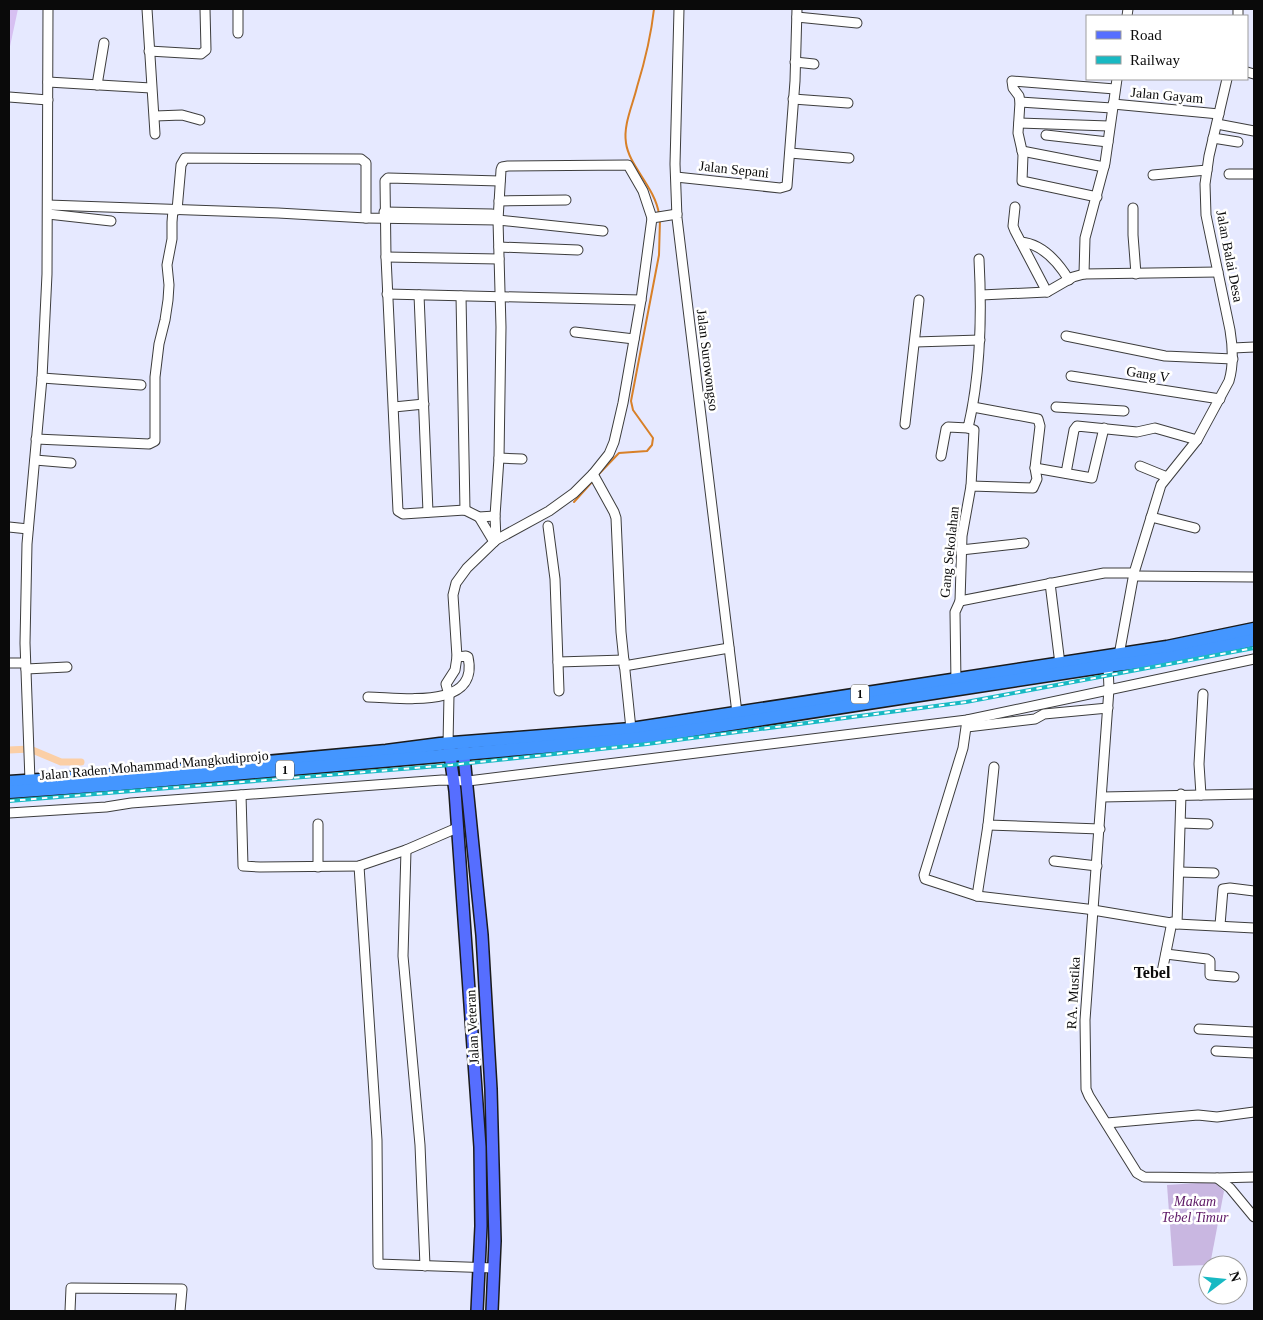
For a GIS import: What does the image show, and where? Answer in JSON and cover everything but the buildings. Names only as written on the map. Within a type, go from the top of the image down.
[{"type":"highway","name":"1","points":[[449,749],[634,739],[956,685],[1060,664],[1167,647],[1254,629]]},
{"type":"highway","name":"1","points":[[464,748],[1169,658],[1254,640]]},
{"type":"highway","name":"Jalan Raden Mohammad Mangkudiprojo","points":[[9,782],[147,773],[377,752],[449,749]]},
{"type":"highway","name":"Jalan Raden Mohammad Mangkudiprojo","points":[[9,792],[129,783],[449,749]]},
{"type":"main road","name":"Jalan Veteran","points":[[464,748],[482,935],[493,1147],[494,1268],[492,1311]]},
{"type":"main road","name":"Jalan Veteran","points":[[449,749],[454,782],[480,1146],[481,1226],[477,1311]]},
{"type":"main road","points":[[464,936],[482,935]]},
{"type":"street","points":[[30,781],[26,666],[28,529],[42,378],[48,210],[48,9]]},
{"type":"street","points":[[147,9],[155,134]]},
{"type":"street","points":[[149,51],[201,54],[204,52],[206,50],[205,9]]},
{"type":"street","points":[[238,9],[238,33]]},
{"type":"street","name":"Jalan Surowongso","points":[[679,9],[677,214],[737,713]]},
{"type":"street","points":[[849,158],[790,152],[797,13],[856,23]]},
{"type":"street","points":[[97,85],[104,42]]},
{"type":"street","points":[[795,62],[814,64]]},
{"type":"street","points":[[1097,198],[1024,182],[1021,179],[1022,151],[1018,133],[1020,102],[1019,96],[1013,88],[1012,80],[1115,89]]},
{"type":"street","points":[[1084,274],[1086,238],[1104,167],[1117,80]]},
{"type":"street","name":"Jalan Balai Desa","points":[[1119,655],[1134,575],[1161,485],[1198,440],[1229,381],[1233,348],[1206,215],[1205,184],[1213,138],[1228,80]]},
{"type":"street","points":[[48,82],[151,88]]},
{"type":"street","points":[[9,97],[48,100]]},
{"type":"street","points":[[793,99],[848,103]]},
{"type":"street","name":"Jalan Gayam","points":[[1020,102],[1112,106],[1219,114]]},
{"type":"street","points":[[155,116],[182,115],[200,120]]},
{"type":"street","points":[[1018,123],[1109,126]]},
{"type":"street","points":[[1217,124],[1254,131]]},
{"type":"street","points":[[1046,135],[1108,142]]},
{"type":"street","points":[[1213,138],[1238,142]]},
{"type":"street","points":[[1022,151],[1104,167]]},
{"type":"street","name":"Jalan Sepani","points":[[676,177],[780,188],[787,186],[788,183],[790,152]]},
{"type":"street","points":[[36,439],[149,444],[155,441],[155,377],[159,344],[168,300],[167,265],[181,164],[185,158],[363,160],[366,163],[366,218]]},
{"type":"street","points":[[449,749],[451,692],[446,684],[455,670],[460,657],[453,595],[456,583],[495,541],[550,511],[594,477],[614,442],[658,217],[628,165],[504,166],[501,170],[498,217],[500,296],[499,458],[495,541]]},
{"type":"street","points":[[1153,174],[1207,170]]},
{"type":"street","points":[[1229,174],[1254,174]]},
{"type":"street","points":[[495,541],[479,517],[465,510],[403,514],[398,511],[384,215],[385,181],[388,178],[500,182]]},
{"type":"street","points":[[499,201],[566,200]]},
{"type":"street","points":[[1015,207],[1013,226],[1047,292]]},
{"type":"street","points":[[1133,208],[1136,274]]},
{"type":"street","points":[[48,210],[175,210],[366,218],[384,215],[498,217],[603,231]]},
{"type":"street","points":[[48,210],[111,221]]},
{"type":"street","points":[[658,217],[677,214]]},
{"type":"street","points":[[1021,242],[1033,244],[1046,252],[1061,267],[1069,280]]},
{"type":"street","points":[[499,246],[578,250]]},
{"type":"street","points":[[386,257],[499,259]]},
{"type":"street","points":[[941,456],[947,428],[968,428],[980,340],[981,295],[979,259]]},
{"type":"street","points":[[981,295],[1047,292],[1084,274],[1218,272]]},
{"type":"street","points":[[387,294],[641,300]]},
{"type":"street","points":[[420,295],[428,512]]},
{"type":"street","points":[[461,296],[465,510]]},
{"type":"street","points":[[905,424],[920,300]]},
{"type":"street","points":[[575,332],[634,339]]},
{"type":"street","points":[[1066,336],[1165,356],[1233,359]]},
{"type":"street","points":[[915,342],[980,340]]},
{"type":"street","points":[[1233,348],[1254,347]]},
{"type":"street","name":"Gang V","points":[[1071,376],[1220,399]]},
{"type":"street","points":[[42,378],[141,386]]},
{"type":"street","points":[[394,407],[424,404]]},
{"type":"street","points":[[971,486],[1033,488],[1036,482],[1035,468],[1040,426],[1038,418],[972,407]]},
{"type":"street","points":[[1056,407],[1124,411]]},
{"type":"street","points":[[1035,468],[1092,478],[1110,410]]},
{"type":"street","points":[[1066,473],[1074,428],[1079,426],[1136,432],[1155,428],[1198,440]]},
{"type":"street","name":"Gang Sekolahan","points":[[956,685],[955,612],[960,601],[961,550],[971,486],[974,430],[968,428]]},
{"type":"street","points":[[499,458],[522,459]]},
{"type":"street","points":[[34,460],[71,463]]},
{"type":"street","points":[[1140,466],[1167,477]]},
{"type":"street","points":[[594,477],[616,518],[621,632],[631,728]]},
{"type":"street","points":[[479,517],[495,516]]},
{"type":"street","points":[[1151,517],[1195,528]]},
{"type":"street","points":[[548,526],[555,579],[559,691]]},
{"type":"street","points":[[9,527],[28,529]]},
{"type":"street","points":[[961,550],[1024,543]]},
{"type":"street","points":[[960,601],[1104,572],[1134,575],[1254,577]]},
{"type":"street","points":[[1050,583],[1060,664]]},
{"type":"street","points":[[558,662],[624,663],[729,648]]},
{"type":"street","points":[[368,698],[422,699],[451,692],[463,685],[467,677],[469,661],[460,657]]},
{"type":"street","points":[[967,723],[1254,659]]},
{"type":"street","points":[[9,664],[67,666]]},
{"type":"street","name":"RA. Mustika","points":[[1108,666],[1110,690],[1092,910],[1085,1020],[1085,1080],[1089,1096],[1137,1173],[1142,1176],[1217,1178]]},
{"type":"street","points":[[1201,795],[1199,764],[1203,694]]},
{"type":"street","points":[[9,813],[442,780],[454,782],[468,781],[967,723],[1035,718],[1044,714],[1108,708]]},
{"type":"street","points":[[967,723],[963,748],[924,877],[925,879],[977,896],[1092,910],[1175,923],[1254,928]]},
{"type":"street","points":[[977,896],[988,825],[994,767]]},
{"type":"street","points":[[1162,972],[1175,923],[1179,872],[1181,794]]},
{"type":"street","points":[[1102,797],[1254,794]]},
{"type":"street","points":[[241,795],[243,866],[359,866],[406,850],[457,828]]},
{"type":"street","points":[[1180,823],[1208,824]]},
{"type":"street","points":[[318,824],[318,867]]},
{"type":"street","points":[[988,825],[1100,829]]},
{"type":"street","points":[[406,850],[403,956],[420,1145],[425,1266]]},
{"type":"street","points":[[1054,861],[1097,866]]},
{"type":"street","points":[[359,866],[377,1140],[378,1264],[494,1268]]},
{"type":"street","points":[[1179,872],[1214,873]]},
{"type":"street","points":[[1220,925],[1223,889],[1254,891]]},
{"type":"street","points":[[1166,954],[1207,959],[1210,962],[1210,975],[1234,977]]},
{"type":"street","points":[[1199,1029],[1254,1032]]},
{"type":"street","points":[[1216,1051],[1254,1053]]},
{"type":"street","points":[[1107,1123],[1198,1115],[1217,1117],[1254,1112]]},
{"type":"street","points":[[1217,1178],[1254,1177]]},
{"type":"street","points":[[1217,1178],[1230,1188],[1254,1217]]},
{"type":"street","points":[[70,1311],[71,1288],[182,1290],[180,1311]]},
{"type":"green space","name":"Makam Tebel Timur","points":[[1214,1182],[1224,1191],[1212,1255],[1198,1255],[1198,1265],[1173,1266],[1167,1185]]},
{"type":"shaded area","points":[[9,9],[18,9],[9,51]]},
{"type":"waterway","points":[[654,9],[643,68],[629,115],[625,136],[628,152],[653,195],[659,214]]},
{"type":"waterway","points":[[597,476],[619,453],[647,451],[652,445],[653,438],[633,410],[631,401],[659,255],[660,219]]},
{"type":"waterway","points":[[574,502],[592,482]]},
{"type":"waterway","points":[[9,750],[30,749],[61,762],[81,762]]},
{"type":"railway","points":[[9,801],[451,765],[647,744],[966,702],[1254,648]]},
{"type":"district","name":"Tebel","points":[[1152,972]]}]
